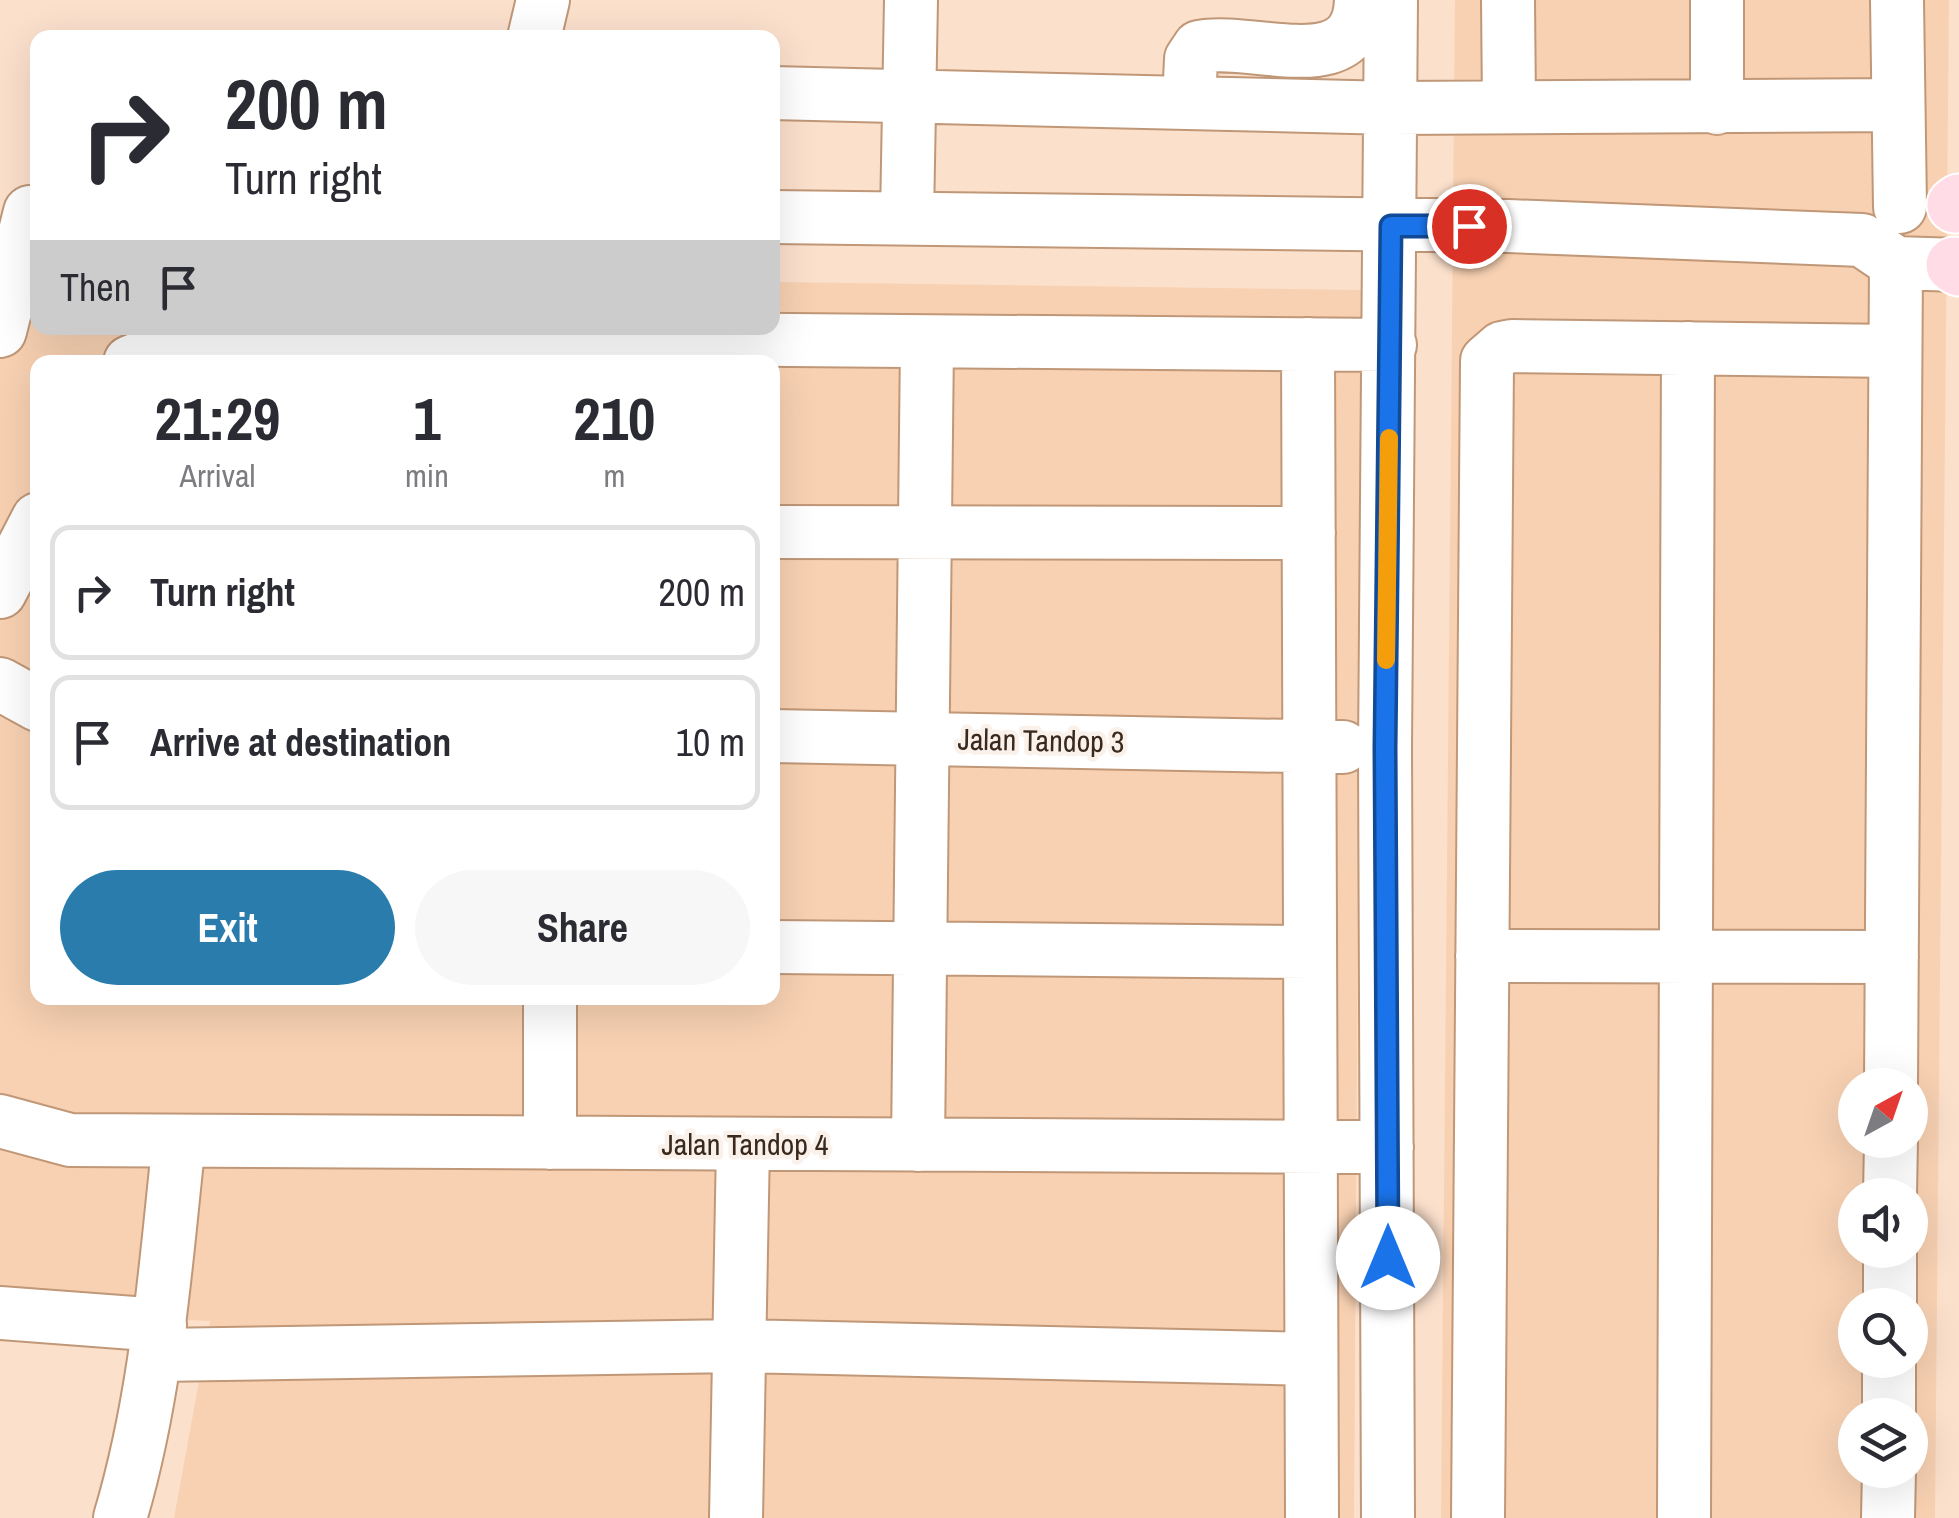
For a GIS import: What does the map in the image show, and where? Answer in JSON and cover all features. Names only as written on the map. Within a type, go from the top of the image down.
[{"type":"street","points":[[536,30],[542,0]]},
{"type":"street","points":[[907,217],[911,0]]},
{"type":"street","points":[[1188,102],[1190,59],[1199,46],[1329,50],[1351,37],[1360,16],[1360,0]]},
{"type":"street","points":[[1388,1518],[1385,748],[1391,0]]},
{"type":"street","points":[[1508,0],[1509,106]]},
{"type":"street","points":[[1718,0],[1718,108]]},
{"type":"street","points":[[1891,1068],[1895,351],[1886,236],[1898,105],[1898,0]]},
{"type":"street","points":[[780,93],[1393,108],[1898,105]]},
{"type":"street","points":[[1886,236],[1958,204]]},
{"type":"street","points":[[0,331],[23,212]]},
{"type":"street","points":[[780,216],[1886,236],[1957,266]]},
{"type":"street","points":[[147,355],[196,335],[552,352],[926,343],[1390,345]]},
{"type":"street","points":[[918,1145],[926,343]]},
{"type":"street","points":[[1308,344],[1312,1518]]},
{"type":"street","points":[[1478,1518],[1487,362],[1502,348],[1512,346],[1895,351]]},
{"type":"street","points":[[1684,1518],[1688,348]]},
{"type":"street","points":[[780,532],[1309,532]]},
{"type":"street","points":[[0,592],[30,535]]},
{"type":"street","points":[[0,684],[30,701]]},
{"type":"street","name":"Jalan Tandop 3","points":[[780,736],[1385,748]]},
{"type":"street","points":[[780,947],[1310,952]]},
{"type":"street","points":[[1482,956],[1892,957]]},
{"type":"street","points":[[550,1005],[550,1143]]},
{"type":"street","name":"Jalan Tandop 4","points":[[0,1121],[70,1140],[1387,1147]]},
{"type":"street","points":[[120,1518],[144,1432],[159,1340],[179,1141]]},
{"type":"street","points":[[736,1518],[743,1145]]},
{"type":"street","points":[[0,1313],[159,1340],[740,1346],[1311,1359]]},
{"type":"street","points":[[1888,1488],[1888,1518]]},
{"type":"shaded area","points":[[1455,0],[1949,0],[1935,1518],[1441,1518]]},
{"type":"shaded area","points":[[30,273],[30,335],[780,335],[780,282],[1362,290],[1354,1518],[174,1518],[210,1321],[40,1314],[0,1293],[0,279]]},
{"type":"slow traffic","points":[[1386,660],[1389,438]]},
{"type":"route","points":[[1388,1258],[1385,748],[1391,226],[1469,226]]}]
